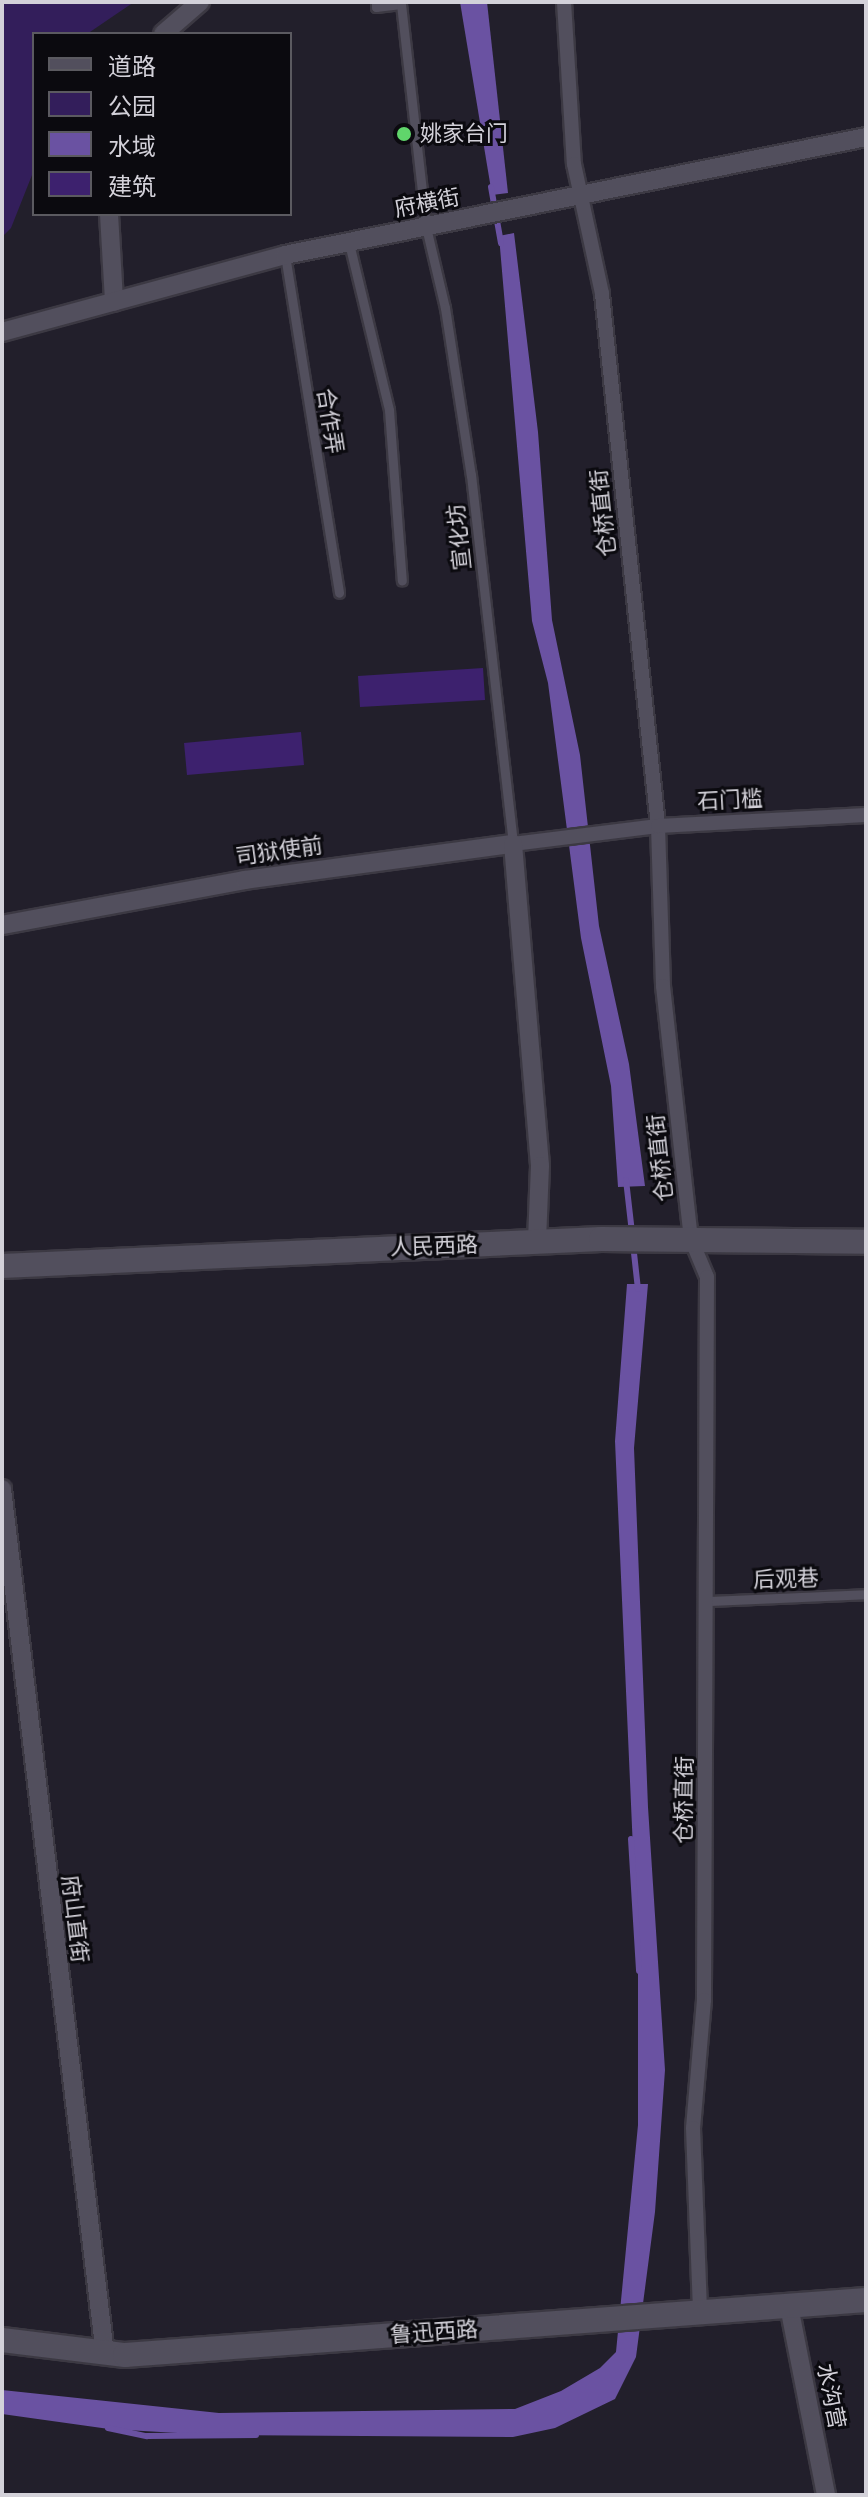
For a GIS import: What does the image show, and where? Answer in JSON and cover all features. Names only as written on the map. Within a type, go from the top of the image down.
[{"type":"street","points":[[165,32],[200,2]]},
{"type":"street","name":"仓桥直街","points":[[564,2],[579,197],[602,294],[658,826],[663,986],[691,1239],[707,1277],[704,2000],[693,2128],[700,2312]]},
{"type":"street","name":"府横街","points":[[2,332],[285,255],[866,137]]},
{"type":"street","points":[[109,216],[114,302]]},
{"type":"street","name":"石门槛","points":[[566,838],[658,826],[866,815]]},
{"type":"street","name":"司狱使前","points":[[2,925],[245,880],[566,838]]},
{"type":"street","points":[[513,844],[540,1166],[537,1242]]},
{"type":"street","name":"人民西路","points":[[2,1266],[601,1239],[866,1242]]},
{"type":"street","name":"府山直街","points":[[2,1489],[11,1670],[105,2354]]},
{"type":"street","name":"鲁迅西路","points":[[2,2340],[105,2354],[866,2300]]},
{"type":"street","name":"水沟营","points":[[789,2306],[826,2495]]},
{"type":"lane","name":"宣化坊","points":[[376,2],[376,7],[401,4],[426,227],[445,308],[471,475],[513,844]]},
{"type":"lane","points":[[349,243],[389,410],[402,581]]},
{"type":"lane","name":"合作弄","points":[[285,255],[339,593]]},
{"type":"lane","name":"后观巷","points":[[708,1601],[866,1594]]},
{"type":"green space","points":[[2,2],[134,2],[90,32],[32,32],[32,175],[11,228],[2,237]]},
{"type":"water","points":[[460,2],[487,2],[508,193],[492,195]]},
{"type":"water","points":[[514,233],[538,432],[552,620],[580,755],[599,926],[629,1064],[645,1186],[618,1187],[611,1086],[581,938],[548,683],[532,621],[499,236]]},
{"type":"water","points":[[627,1284],[648,1284],[634,1448],[648,1807],[665,2070],[655,2212],[636,2357],[615,2399],[555,2428],[513,2437],[212,2435],[109,2429],[2,2414],[2,2390],[219,2413],[515,2409],[561,2391],[600,2368],[616,2352],[638,2125],[638,1963],[615,1441]]},
{"type":"building","points":[[483,668],[485,700],[360,707],[358,676]]},
{"type":"building","points":[[301,732],[304,765],[187,775],[184,743]]},
{"type":"waterway","points":[[491,187],[501,243]]},
{"type":"waterway","points":[[626,1180],[632,1233]]},
{"type":"waterway","points":[[633,1244],[638,1289]]},
{"type":"waterway","points":[[631,1839],[639,1971]]},
{"type":"waterway","points":[[108,2428],[147,2436],[256,2435]]},
{"type":"place","name":"姚家台门","points":[[404,134]]}]
